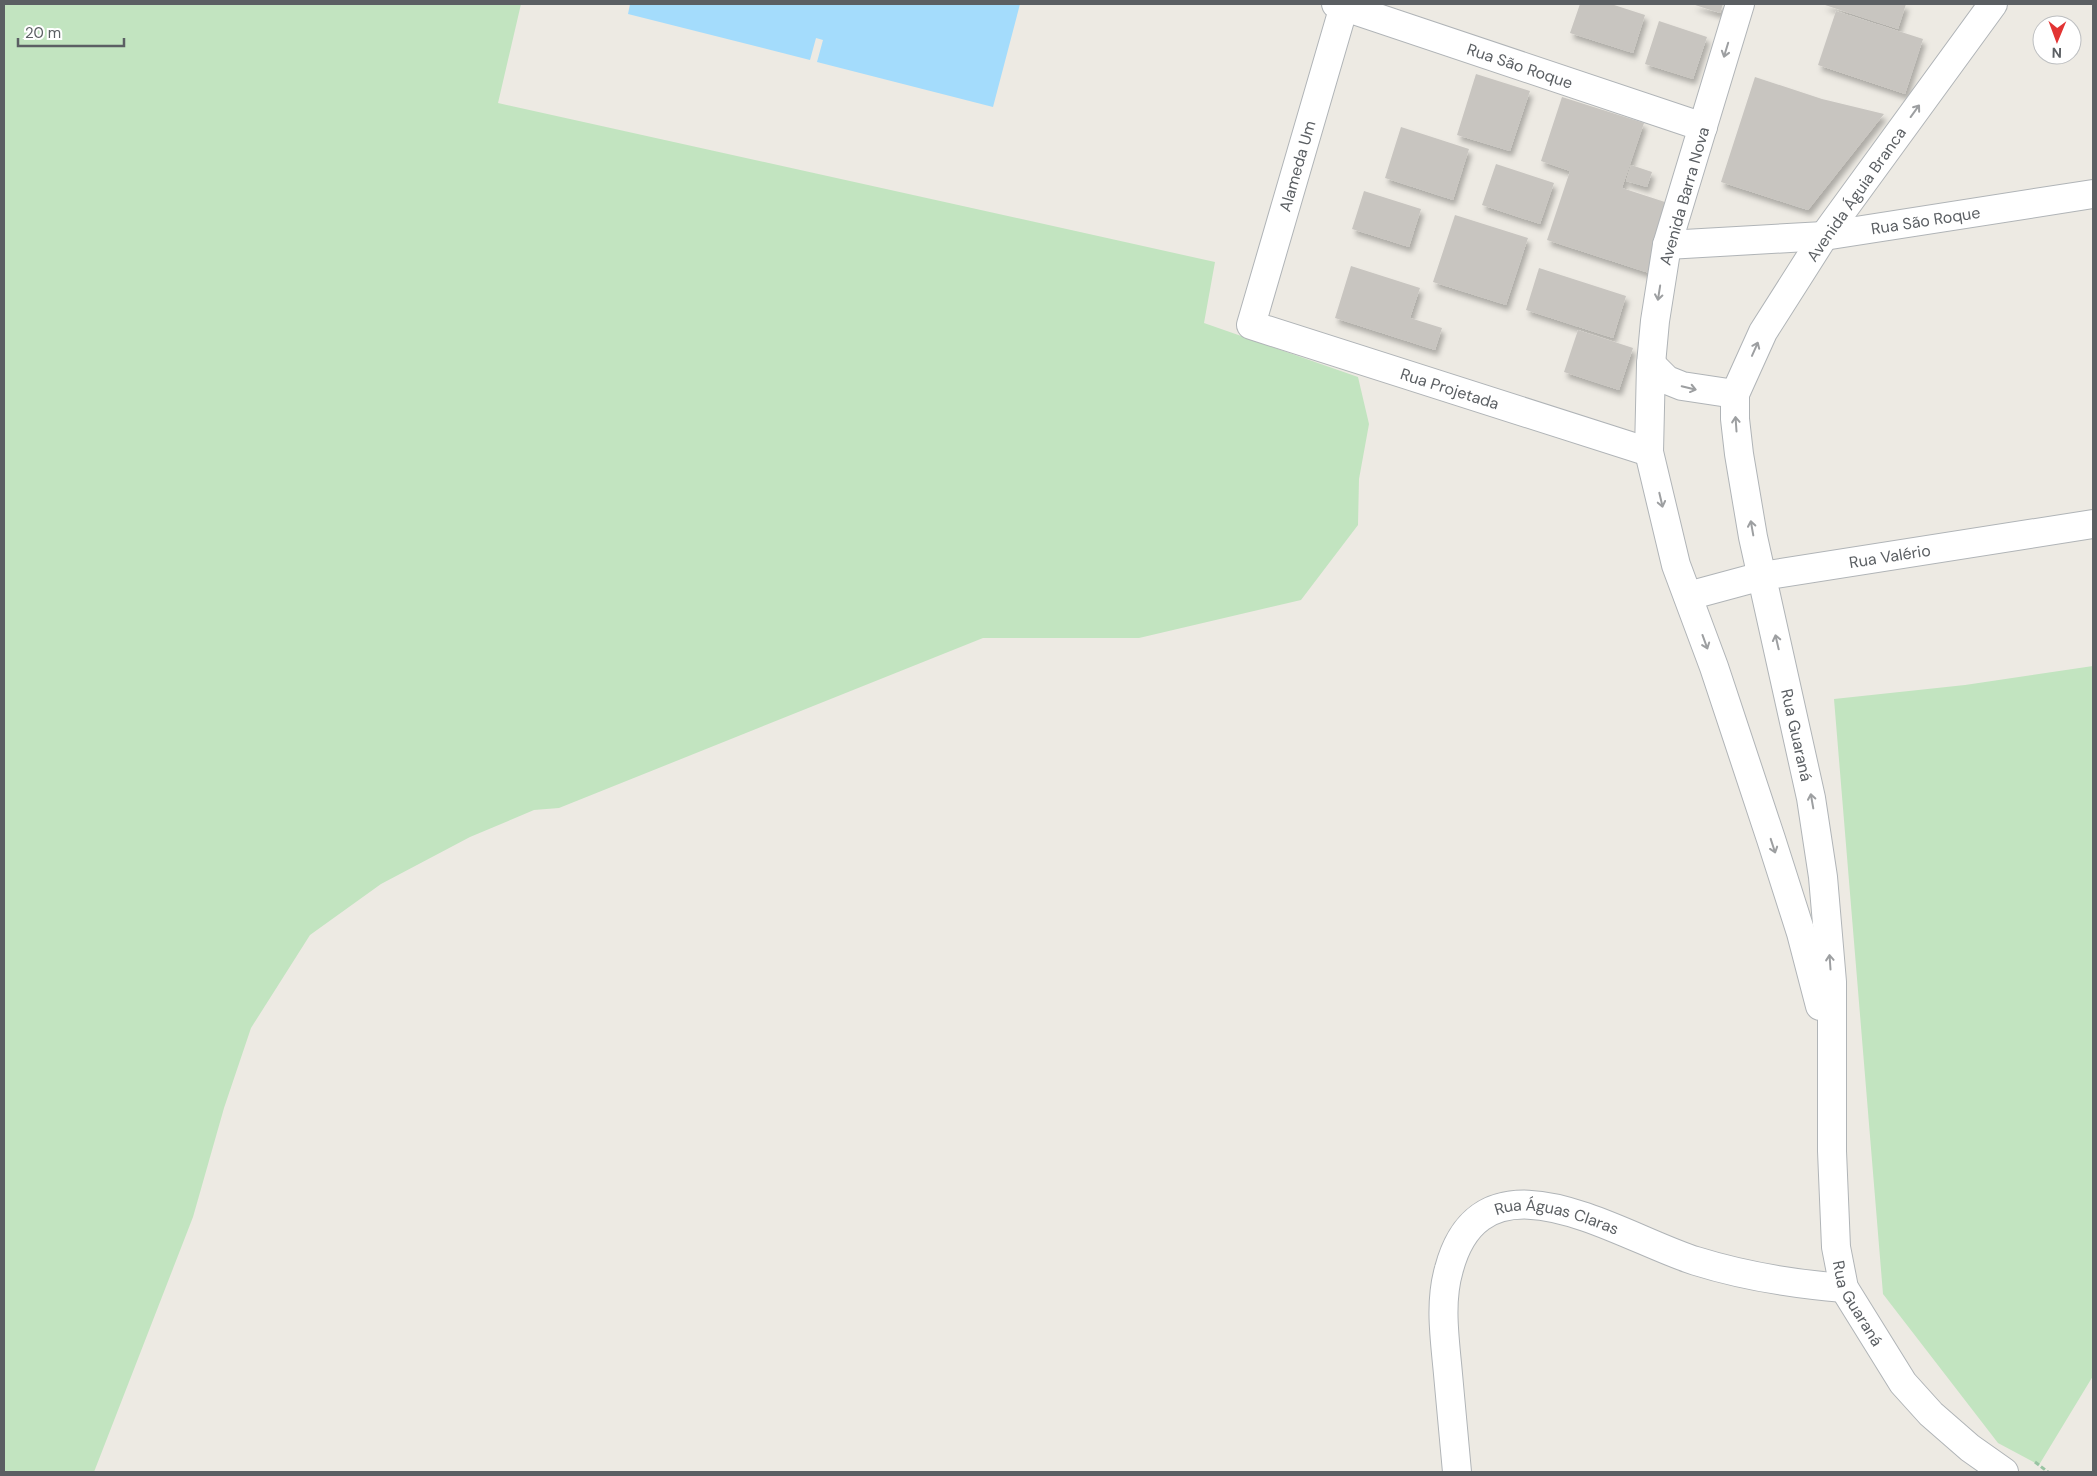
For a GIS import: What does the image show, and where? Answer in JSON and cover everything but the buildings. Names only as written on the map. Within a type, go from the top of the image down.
[{"type":"street","name":"Avenida Barra Nova","points":[[1650,452],[1651,364],[1654,321],[1667,245],[1740,4]]},
{"type":"street","name":"Avenida Águia Branca","points":[[1735,394],[1763,332],[1824,236],[1993,4]]},
{"type":"street","name":"Rua São Roque","points":[[1340,5],[1703,127]]},
{"type":"street","name":"Alameda Um","points":[[1251,325],[1340,5]]},
{"type":"street","name":"Rua São Roque","points":[[1667,245],[1824,236],[2093,194]]},
{"type":"street","name":"Rua Projetada","points":[[1251,325],[1650,452]]},
{"type":"street","points":[[1651,364],[1667,380],[1682,386],[1735,394]]},
{"type":"street","name":"Rua Guaraná","points":[[1735,394],[1739,454],[1762,576],[1812,798],[1823,878],[1832,982],[1832,1151],[1836,1247],[1844,1288],[1903,1383],[1930,1414],[1970,1448],[2004,1472]]},
{"type":"street","name":"Rua Guaraná","points":[[1650,452],[1676,565],[1714,667],[1801,933],[1816,987],[1832,1080]]},
{"type":"street","name":"Rua Valério","points":[[1688,596],[1762,576],[2093,524]]},
{"type":"street","name":"Rua Águas Claras","points":[[1456,1472],[1443,1321],[1448,1271],[1458,1242],[1470,1225],[1498,1208],[1530,1204],[1558,1208],[1593,1219],[1694,1260],[1745,1274],[1789,1283],[1844,1288]]},
{"type":"green space","points":[[4,4],[521,4],[498,103],[1215,262],[1204,323],[1358,377],[1369,424],[1359,479],[1358,525],[1301,600],[1139,638],[983,638],[559,808],[534,810],[470,837],[381,884],[310,935],[251,1028],[224,1108],[193,1217],[94,1472],[4,1472]]},
{"type":"green space","points":[[2093,666],[2093,1376],[2039,1465],[1998,1443],[1883,1294],[1834,699],[1965,685]]},
{"type":"water","points":[[630,4],[1020,4],[993,107],[817,62],[823,40],[816,38],[810,60],[628,14]]}]
